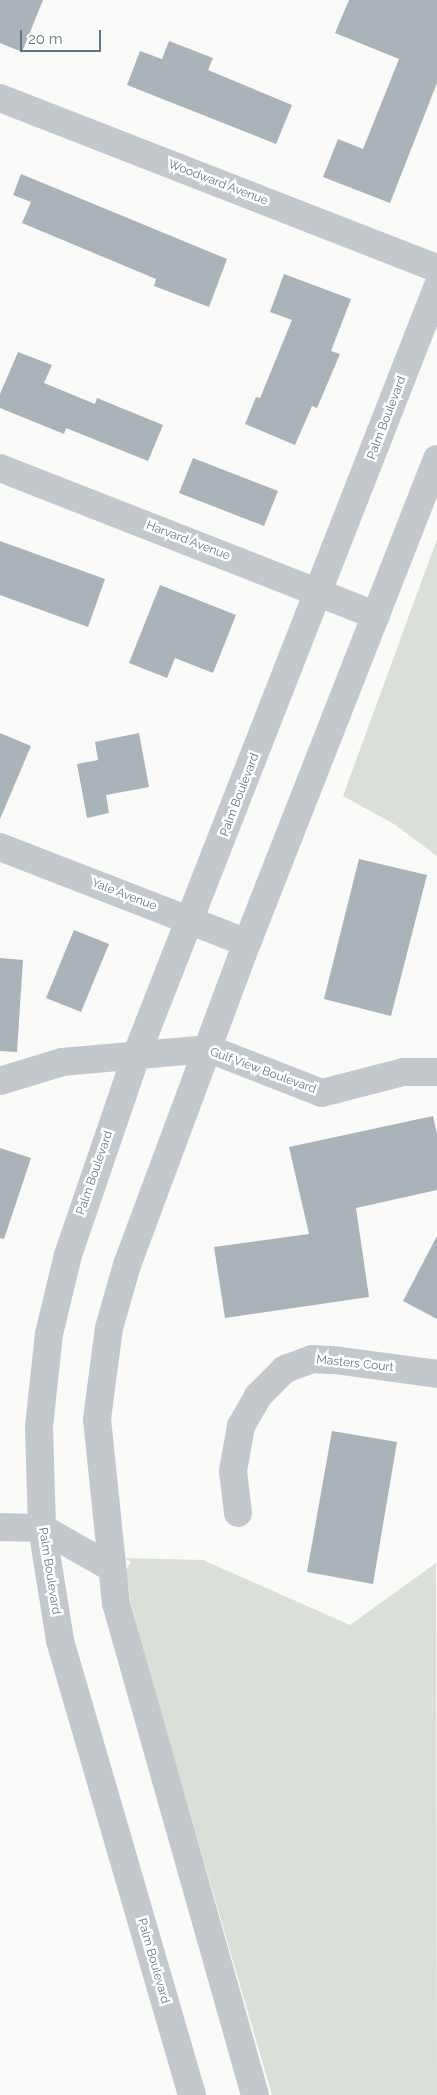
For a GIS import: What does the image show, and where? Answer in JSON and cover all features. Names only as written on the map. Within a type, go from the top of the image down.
[{"type":"street","name":"Woodward Avenue","points":[[0,98],[437,268]]},
{"type":"street","name":"Palm Boulevard","points":[[192,2095],[60,1640],[42,1528],[38,1427],[49,1334],[68,1255],[136,1056],[191,921],[437,288]]},
{"type":"street","points":[[255,2095],[144,1710],[116,1604],[110,1566],[97,1420],[108,1328],[127,1265],[247,943],[437,459]]},
{"type":"street","name":"Harvard Avenue","points":[[0,468],[376,615]]},
{"type":"street","name":"Yale Avenue","points":[[0,847],[247,943]]},
{"type":"street","name":"Gulf View Boulevard","points":[[0,1081],[62,1062],[209,1049],[322,1094],[403,1072],[437,1072]]},
{"type":"street","name":"Masters Court","points":[[238,1513],[233,1471],[241,1426],[258,1396],[285,1369],[312,1359],[334,1360],[437,1374]]},
{"type":"street","points":[[0,1527],[42,1528],[110,1566]]},
{"type":"shaded area","points":[[437,539],[437,856],[394,824],[343,796]]},
{"type":"shaded area","points":[[125,1558],[203,1560],[350,1625],[436,1563],[437,2095],[272,2095],[159,1707],[131,1602],[126,1570],[131,1562]]},
{"type":"building","points":[[0,0],[43,0],[22,52],[0,43]]},
{"type":"building","points":[[349,0],[437,0],[437,83],[390,203],[323,177],[338,139],[363,149],[399,59],[335,33]]},
{"type":"building","points":[[169,41],[213,58],[208,70],[292,105],[276,144],[127,85],[140,51],[162,59]]},
{"type":"building","points":[[21,174],[227,259],[209,307],[154,286],[156,279],[22,223],[31,202],[13,195]]},
{"type":"building","points":[[284,274],[351,299],[331,351],[340,354],[317,408],[312,406],[295,445],[245,424],[256,397],[260,398],[292,320],[270,312]]},
{"type":"building","points":[[18,352],[52,365],[44,383],[95,404],[97,398],[163,425],[148,461],[66,428],[64,434],[0,408],[0,394]]},
{"type":"building","points":[[193,458],[278,491],[264,526],[179,493]]},
{"type":"building","points":[[0,541],[105,579],[88,627],[0,595]]},
{"type":"building","points":[[160,585],[236,615],[213,673],[175,658],[167,678],[129,663]]},
{"type":"building","points":[[0,733],[31,746],[0,819]]},
{"type":"building","points":[[139,733],[149,787],[106,795],[109,813],[87,818],[77,764],[98,760],[95,742]]},
{"type":"building","points":[[359,859],[427,875],[391,1016],[324,999]]},
{"type":"building","points":[[74,930],[109,944],[81,1012],[46,998]]},
{"type":"building","points":[[0,958],[23,960],[17,1052],[0,1051]]},
{"type":"building","points":[[433,1116],[437,1134],[437,1190],[356,1208],[369,1297],[225,1318],[214,1247],[309,1234],[289,1147]]},
{"type":"building","points":[[0,1148],[31,1158],[4,1239],[0,1238]]},
{"type":"building","points":[[437,1236],[437,1319],[403,1301]]},
{"type":"building","points":[[332,1431],[397,1442],[373,1584],[307,1572]]}]
